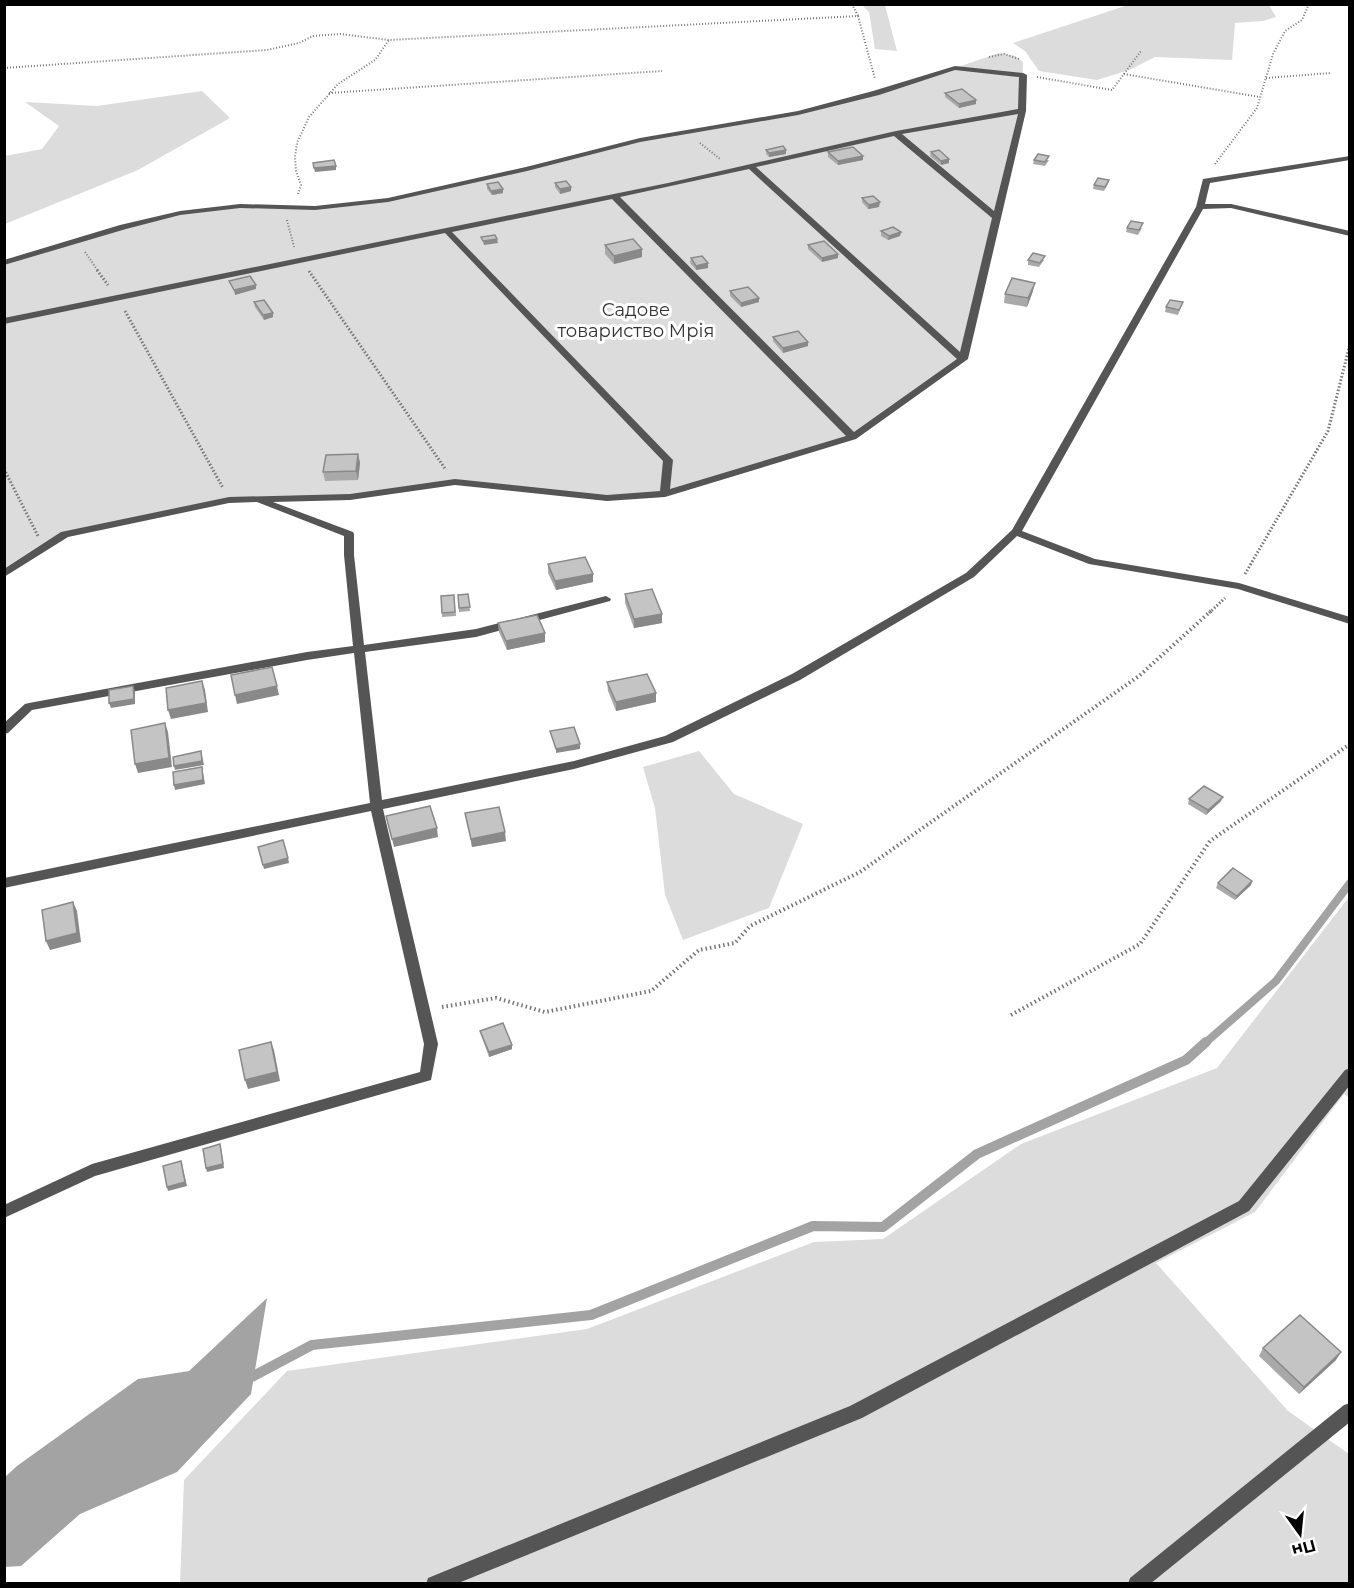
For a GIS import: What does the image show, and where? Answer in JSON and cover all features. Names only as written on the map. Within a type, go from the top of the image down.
[{"type":"street","points":[[4,263],[123,227],[180,213],[240,206],[315,208],[388,200],[527,170],[640,140],[798,113],[876,93],[955,68],[1023,75],[1022,111],[963,359],[853,437],[665,494],[607,498],[455,482],[350,497],[229,500],[65,534],[4,574]]},
{"type":"street","points":[[4,321],[734,171],[896,133],[1022,111]]},
{"type":"street","points":[[896,133],[997,218]]},
{"type":"street","points":[[4,883],[574,765],[669,739],[796,677],[970,575],[1016,532],[1200,207],[1206,181],[1350,158]]},
{"type":"street","points":[[751,167],[963,359]]},
{"type":"street","points":[[614,196],[853,437]]},
{"type":"street","points":[[1200,207],[1231,206],[1350,234]]},
{"type":"street","points":[[446,230],[668,460],[665,494]]},
{"type":"street","points":[[4,1212],[92,1170],[426,1076],[431,1044],[376,805],[349,555],[349,534],[254,499]]},
{"type":"street","points":[[1016,532],[1093,562],[1239,586],[1350,621]]},
{"type":"street","points":[[4,730],[29,707],[295,658],[476,633],[606,599]]},
{"type":"street","points":[[434,1584],[856,1412],[1244,1206],[1350,1074]]},
{"type":"street","points":[[1136,1584],[1350,1411]]},
{"type":"path","points":[[852,4],[858,16],[875,78],[873,88],[876,93]]},
{"type":"path","points":[[1206,181],[1213,166],[1257,108],[1273,54],[1285,31],[1302,20],[1309,4]]},
{"type":"path","points":[[4,68],[267,50],[299,43],[313,36],[340,34],[389,40],[858,16]]},
{"type":"path","points":[[389,40],[374,61],[339,83],[306,120],[297,144],[295,173],[301,185],[294,207],[287,219],[289,234],[300,260],[455,482]]},
{"type":"path","points":[[1023,75],[1112,90],[1141,51]]},
{"type":"path","points":[[329,93],[662,71]]},
{"type":"path","points":[[1266,78],[1331,73]]},
{"type":"path","points":[[1124,74],[1260,97]]},
{"type":"path","points":[[687,132],[734,171]]},
{"type":"path","points":[[82,248],[118,299],[229,500]]},
{"type":"path","points":[[423,1010],[496,998],[545,1012],[651,991],[699,950],[735,943],[750,926],[860,872],[1139,676],[1239,586],[1328,431],[1350,344]]},
{"type":"path","points":[[4,469],[44,548]]},
{"type":"path","points":[[1011,1015],[1140,944],[1210,841],[1350,744]]},
{"type":"green space","points":[[862,5],[885,5],[897,51],[875,49],[869,12]]},
{"type":"green space","points":[[1128,5],[1269,5],[1276,17],[1263,21],[1235,23],[1232,60],[1155,57],[1129,70],[1097,80],[1039,71],[1025,51],[1013,43]]},
{"type":"green space","name":"Садове товариство Мрія","points":[[999,53],[1015,56],[1023,62],[1022,111],[963,359],[853,437],[665,494],[607,498],[455,482],[350,497],[229,500],[65,534],[5,574],[5,263],[180,213],[240,206],[315,208],[388,200],[640,140],[798,113],[914,82]]},
{"type":"green space","points":[[202,91],[230,118],[138,170],[5,224],[5,156],[42,149],[59,126],[25,102],[97,106]]},
{"type":"green space","points":[[699,751],[734,794],[803,824],[769,908],[683,940],[665,895],[655,808],[643,767]]},
{"type":"green space","points":[[1349,897],[1349,1098],[1344,1094],[1255,1212],[1156,1263],[1288,1411],[1349,1454],[1349,1583],[180,1584],[184,1480],[287,1371],[587,1329],[814,1242],[883,1239],[1021,1144],[1217,1068]]},
{"type":"shaded area","points":[[267,1298],[251,1394],[177,1472],[80,1514],[21,1566],[5,1567],[5,1477],[138,1379],[189,1371]]},
{"type":"building","points":[[962,89],[976,100],[959,104],[945,93]]},
{"type":"building","points":[[783,146],[786,150],[769,153],[766,150]]},
{"type":"building","points":[[853,147],[863,156],[838,161],[828,152]]},
{"type":"building","points":[[939,150],[949,159],[941,161],[931,152]]},
{"type":"building","points":[[1038,154],[1049,156],[1045,162],[1034,160]]},
{"type":"building","points":[[334,160],[336,166],[314,168],[313,163]]},
{"type":"building","points":[[1098,178],[1109,180],[1105,187],[1094,185]]},
{"type":"building","points":[[566,181],[571,187],[560,189],[555,183]]},
{"type":"building","points":[[498,182],[503,189],[491,191],[487,184]]},
{"type":"building","points":[[873,196],[880,202],[869,205],[862,198]]},
{"type":"building","points":[[1131,221],[1143,223],[1139,230],[1127,228]]},
{"type":"building","points":[[893,227],[901,232],[889,236],[881,231]]},
{"type":"building","points":[[495,235],[497,239],[483,241],[481,237]]},
{"type":"building","points":[[633,239],[642,249],[614,256],[605,245]]},
{"type":"building","points":[[824,241],[838,254],[822,258],[808,245]]},
{"type":"building","points":[[1033,253],[1045,256],[1040,263],[1028,260]]},
{"type":"building","points":[[702,256],[708,263],[696,266],[691,258]]},
{"type":"building","points":[[250,276],[256,285],[234,290],[229,281]]},
{"type":"building","points":[[1012,278],[1035,283],[1028,298],[1005,294]]},
{"type":"building","points":[[748,287],[759,298],[741,303],[730,291]]},
{"type":"building","points":[[264,300],[273,313],[263,315],[254,302]]},
{"type":"building","points":[[1170,300],[1183,302],[1179,310],[1166,307]]},
{"type":"building","points":[[798,331],[808,342],[783,348],[773,337]]},
{"type":"building","points":[[358,454],[356,471],[323,472],[326,455]]},
{"type":"building","points":[[585,557],[593,574],[555,581],[548,564]]},
{"type":"building","points":[[652,589],[662,614],[634,619],[625,594]]},
{"type":"building","points":[[468,594],[470,607],[459,608],[458,595]]},
{"type":"building","points":[[454,595],[455,612],[442,613],[441,596]]},
{"type":"building","points":[[537,615],[545,633],[506,641],[498,623]]},
{"type":"building","points":[[272,667],[277,686],[235,695],[231,675]]},
{"type":"building","points":[[647,674],[656,693],[616,702],[607,682]]},
{"type":"building","points":[[202,681],[206,703],[168,710],[166,688]]},
{"type":"building","points":[[133,686],[134,699],[109,703],[109,690]]},
{"type":"building","points":[[165,723],[169,758],[135,764],[131,730]]},
{"type":"building","points":[[574,727],[580,744],[556,749],[550,731]]},
{"type":"building","points":[[201,751],[202,761],[174,766],[173,757]]},
{"type":"building","points":[[202,767],[203,780],[174,785],[173,772]]},
{"type":"building","points":[[1204,786],[1223,797],[1208,810],[1189,799]]},
{"type":"building","points":[[430,806],[437,828],[392,839],[386,816]]},
{"type":"building","points":[[499,807],[505,832],[471,839],[465,813]]},
{"type":"building","points":[[283,840],[288,858],[263,865],[258,847]]},
{"type":"building","points":[[1233,868],[1252,881],[1237,896],[1218,883]]},
{"type":"building","points":[[73,902],[77,933],[46,941],[42,910]]},
{"type":"building","points":[[503,1023],[512,1045],[489,1052],[480,1031]]},
{"type":"building","points":[[271,1042],[277,1072],[245,1080],[239,1050]]},
{"type":"building","points":[[220,1144],[223,1164],[206,1168],[203,1149]]},
{"type":"building","points":[[181,1161],[185,1182],[167,1187],[163,1166]]},
{"type":"building","points":[[1300,1315],[1341,1352],[1304,1387],[1263,1348]]},
{"type":"waterway","points":[[1204,1044],[1276,981],[1350,883]]},
{"type":"waterway","points":[[246,1380],[312,1345],[591,1315],[813,1226],[883,1227],[977,1154],[1186,1060],[1206,1042]]}]
